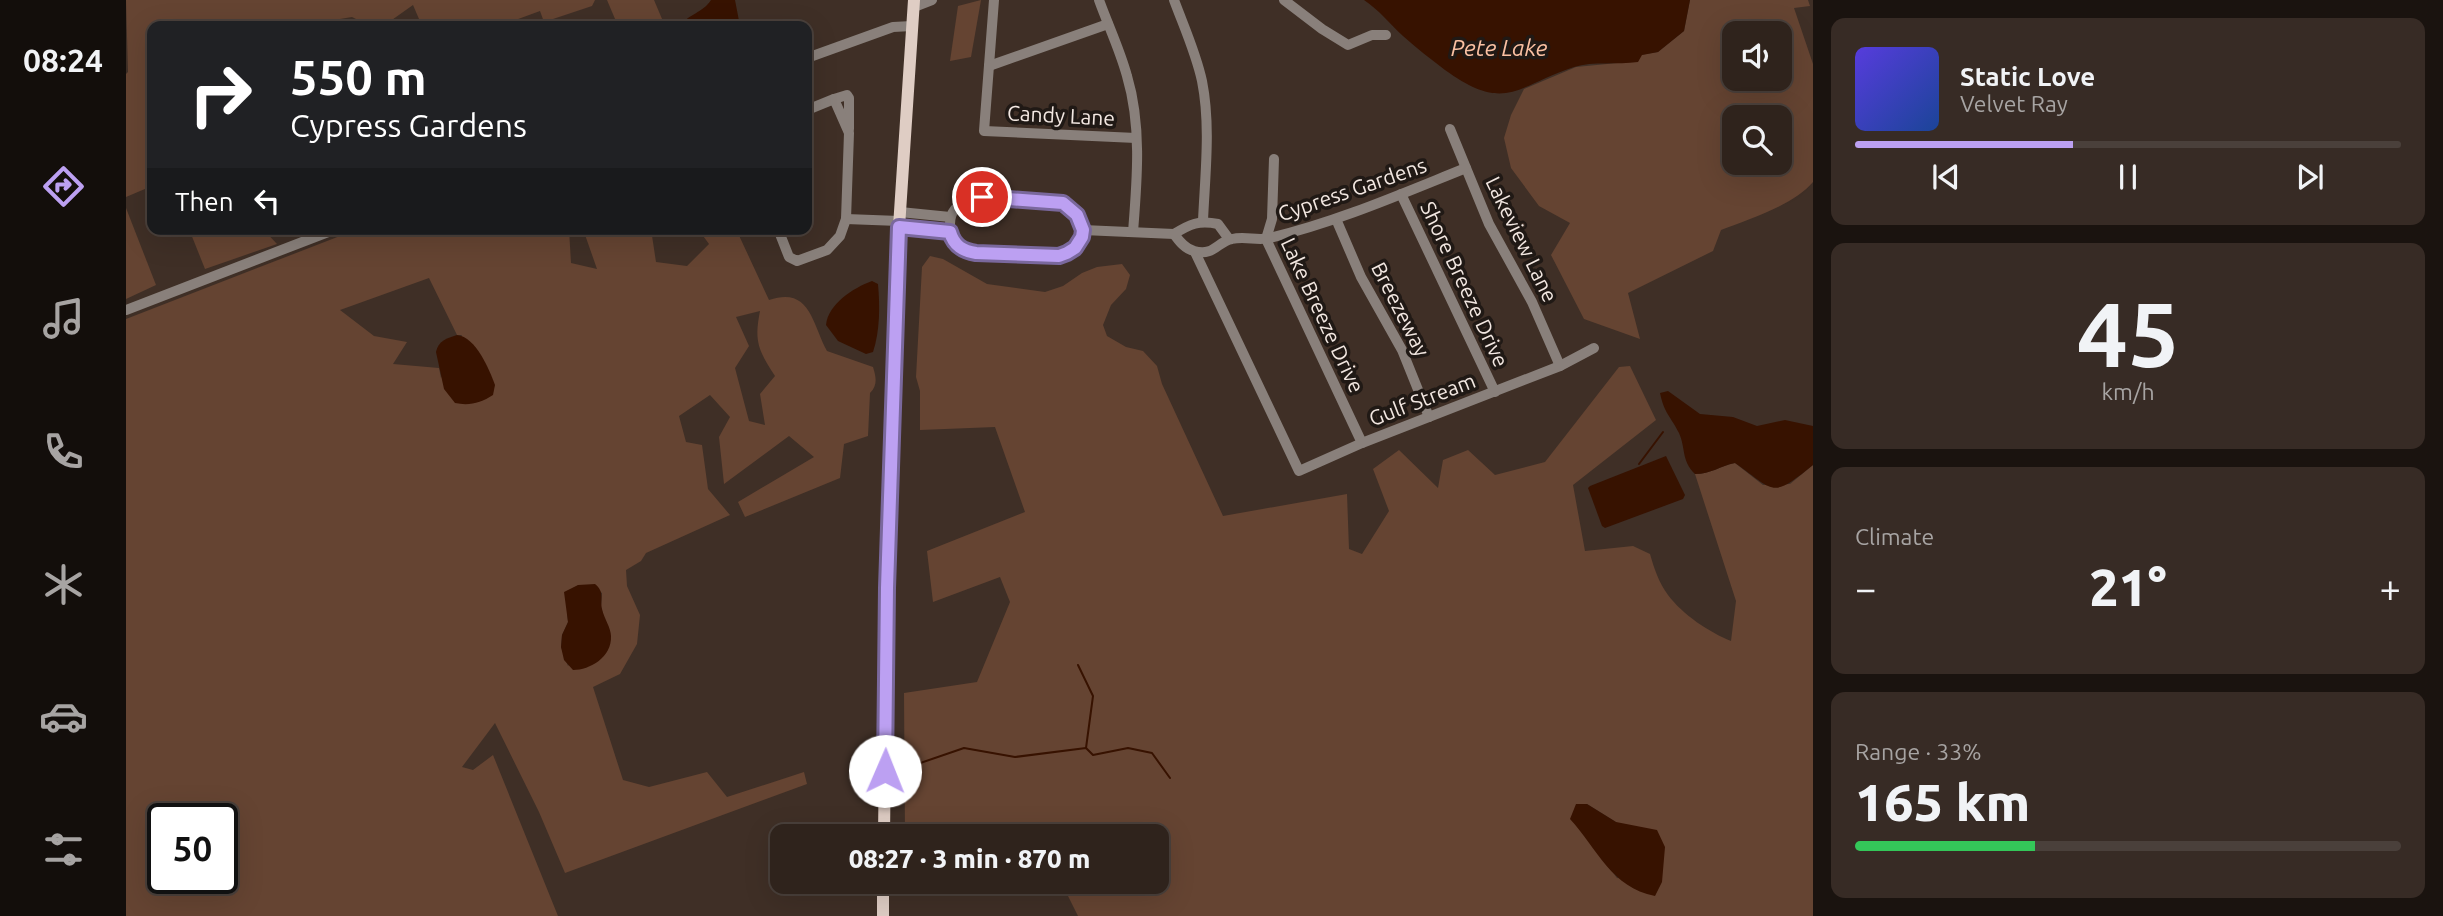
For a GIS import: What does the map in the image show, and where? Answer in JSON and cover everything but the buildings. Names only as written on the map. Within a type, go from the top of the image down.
[{"type":"main road","points":[[884,824],[887,588],[899,220],[914,4]]},
{"type":"main road","points":[[883,894],[883,916]]},
{"type":"street","points":[[914,4],[932,0]]},
{"type":"street","points":[[994,0],[989,65],[1108,24]]},
{"type":"street","points":[[1099,0],[1128,77],[1136,121],[1133,232]]},
{"type":"street","points":[[1174,0],[1194,51],[1202,82],[1206,118],[1203,221]]},
{"type":"street","points":[[1284,0],[1348,45],[1372,35],[1386,35]]},
{"type":"street","points":[[812,56],[893,27],[912,26]]},
{"type":"street","name":"Candy Lane","points":[[989,65],[984,131],[1136,138]]},
{"type":"street","points":[[780,235],[789,257],[797,261],[827,250],[840,236],[846,219],[849,133],[834,99],[812,108]]},
{"type":"street","name":"Lakeview Lane","points":[[1450,129],[1489,224],[1532,302],[1560,366]]},
{"type":"street","name":"Lake Breeze Drive","points":[[1273,159],[1272,219],[1266,239],[1362,443]]},
{"type":"street","name":"Cypress Gardens","points":[[1195,252],[1216,249],[1229,239],[1266,239],[1336,219],[1466,168]]},
{"type":"street","name":"Shore Breeze Drive","points":[[1401,194],[1495,391]]},
{"type":"street","points":[[972,198],[1041,200],[1063,203],[1071,208],[1083,230],[1075,248],[1059,256],[967,251],[958,246],[950,232],[950,217],[959,204],[972,198]]},
{"type":"street","points":[[846,219],[950,217]]},
{"type":"street","name":"Breezeway","points":[[1336,219],[1361,276],[1402,350],[1429,417]]},
{"type":"street","points":[[899,220],[950,232]]},
{"type":"street","points":[[1083,230],[1174,234],[1195,222],[1203,221],[1218,224],[1229,239]]},
{"type":"street","points":[[1174,234],[1182,244],[1195,252]]},
{"type":"street","points":[[126,310],[320,235]]},
{"type":"street","name":"Gulf Stream","points":[[1195,252],[1299,471],[1362,443],[1560,366],[1594,348]]},
{"type":"shaded area","points":[[126,0],[595,0],[592,6],[547,21],[544,21],[540,11],[513,21],[420,21],[413,5],[390,21],[360,21],[352,17],[328,21],[147,21],[147,188],[126,197]]},
{"type":"shaded area","points":[[607,0],[654,0],[663,21],[616,21]]},
{"type":"shaded area","points":[[981,0],[971,57],[950,61],[958,6]]},
{"type":"shaded area","points":[[1690,0],[1808,0],[1810,6],[1794,8],[1813,64],[1813,182],[1795,198],[1721,230],[1713,251],[1628,293],[1640,339],[1584,319],[1551,255],[1570,223],[1539,206],[1511,168],[1504,138],[1511,115],[1524,89],[1576,67],[1638,61],[1641,55],[1658,52],[1684,31]]},
{"type":"shaded area","points":[[126,208],[156,285],[126,299]]},
{"type":"shaded area","points":[[191,235],[269,235],[277,244],[205,269]]},
{"type":"shaded area","points":[[343,235],[569,235],[571,263],[597,269],[585,235],[652,235],[656,262],[687,266],[709,244],[702,235],[739,235],[769,300],[783,297],[793,298],[801,303],[813,319],[827,351],[873,367],[876,381],[870,393],[868,436],[844,444],[840,478],[745,517],[738,502],[814,457],[789,436],[724,484],[719,437],[730,417],[710,395],[679,416],[686,442],[702,445],[708,489],[730,515],[646,553],[641,561],[626,570],[627,586],[640,615],[637,644],[620,674],[593,687],[623,780],[649,787],[707,772],[727,797],[804,772],[807,784],[565,873],[539,812],[495,723],[462,767],[473,770],[493,755],[558,916],[126,916],[126,319]],"holes":[[[429,278],[457,335],[462,335],[441,378],[439,368],[393,364],[407,342],[374,336],[340,310]],[[760,311],[757,330],[759,345],[775,376],[760,394],[765,425],[749,421],[735,368],[749,346],[736,317]],[[578,585],[591,585],[602,593],[604,619],[568,666],[561,647],[562,635],[568,622],[567,613]]]},
{"type":"shaded area","points":[[930,256],[943,259],[987,284],[1045,292],[1063,286],[1097,267],[1122,264],[1130,275],[1126,289],[1111,305],[1103,325],[1107,336],[1126,347],[1143,351],[1157,366],[1162,384],[1223,516],[1347,494],[1349,549],[1362,554],[1389,511],[1373,469],[1399,450],[1438,488],[1443,460],[1468,450],[1495,475],[1545,462],[1619,367],[1630,366],[1656,420],[1573,485],[1585,551],[1633,546],[1650,554],[1659,580],[1674,602],[1697,622],[1731,641],[1736,601],[1695,474],[1735,463],[1763,485],[1790,484],[1813,465],[1813,916],[1078,916],[1067,894],[1169,894],[1169,824],[905,824],[904,693],[977,682],[1010,602],[1000,577],[933,602],[927,551],[1025,512],[995,427],[920,430],[920,391],[916,377],[922,267]],"holes":[[[1587,804],[1616,822],[1662,864],[1662,882],[1617,878],[1584,834]]]},
{"type":"water","points":[[711,0],[735,0],[739,21],[685,21]]},
{"type":"water","name":"Pete Lake","points":[[1364,0],[1690,0],[1684,31],[1658,52],[1642,55],[1638,62],[1581,65],[1524,88],[1497,93],[1483,91],[1445,70]]},
{"type":"water","points":[[872,281],[878,284],[878,327],[873,352],[866,354],[838,341],[826,325],[836,304],[857,288]]},
{"type":"water","points":[[457,335],[476,347],[495,385],[493,395],[479,402],[455,403],[444,389],[436,352],[441,343]]},
{"type":"water","points":[[1668,391],[1700,414],[1733,417],[1757,426],[1785,420],[1813,426],[1813,465],[1789,483],[1774,488],[1735,463],[1695,474],[1688,464],[1679,433],[1662,400],[1660,393]]},
{"type":"water","points":[[1666,456],[1685,495],[1683,499],[1605,528],[1602,526],[1588,488]]},
{"type":"water","points":[[595,584],[601,593],[602,609],[611,633],[610,643],[599,661],[586,668],[573,670],[564,660],[561,647],[562,635],[568,622],[564,592],[578,585]]},
{"type":"water","points":[[1576,804],[1587,804],[1616,822],[1657,830],[1665,847],[1662,882],[1655,896],[1627,885],[1606,866],[1570,819]]},
{"type":"waterway","points":[[1639,464],[1663,432]]},
{"type":"waterway","points":[[1078,665],[1093,696],[1086,748]]},
{"type":"waterway","points":[[900,770],[964,748],[1015,757],[1086,748],[1093,755],[1128,748],[1152,753],[1170,778]]},
{"type":"route","points":[[885,771],[887,588],[899,227],[950,232],[958,246],[976,253],[1059,256],[1075,248],[1082,237],[1083,230],[1077,215],[1063,203],[982,197]]}]
